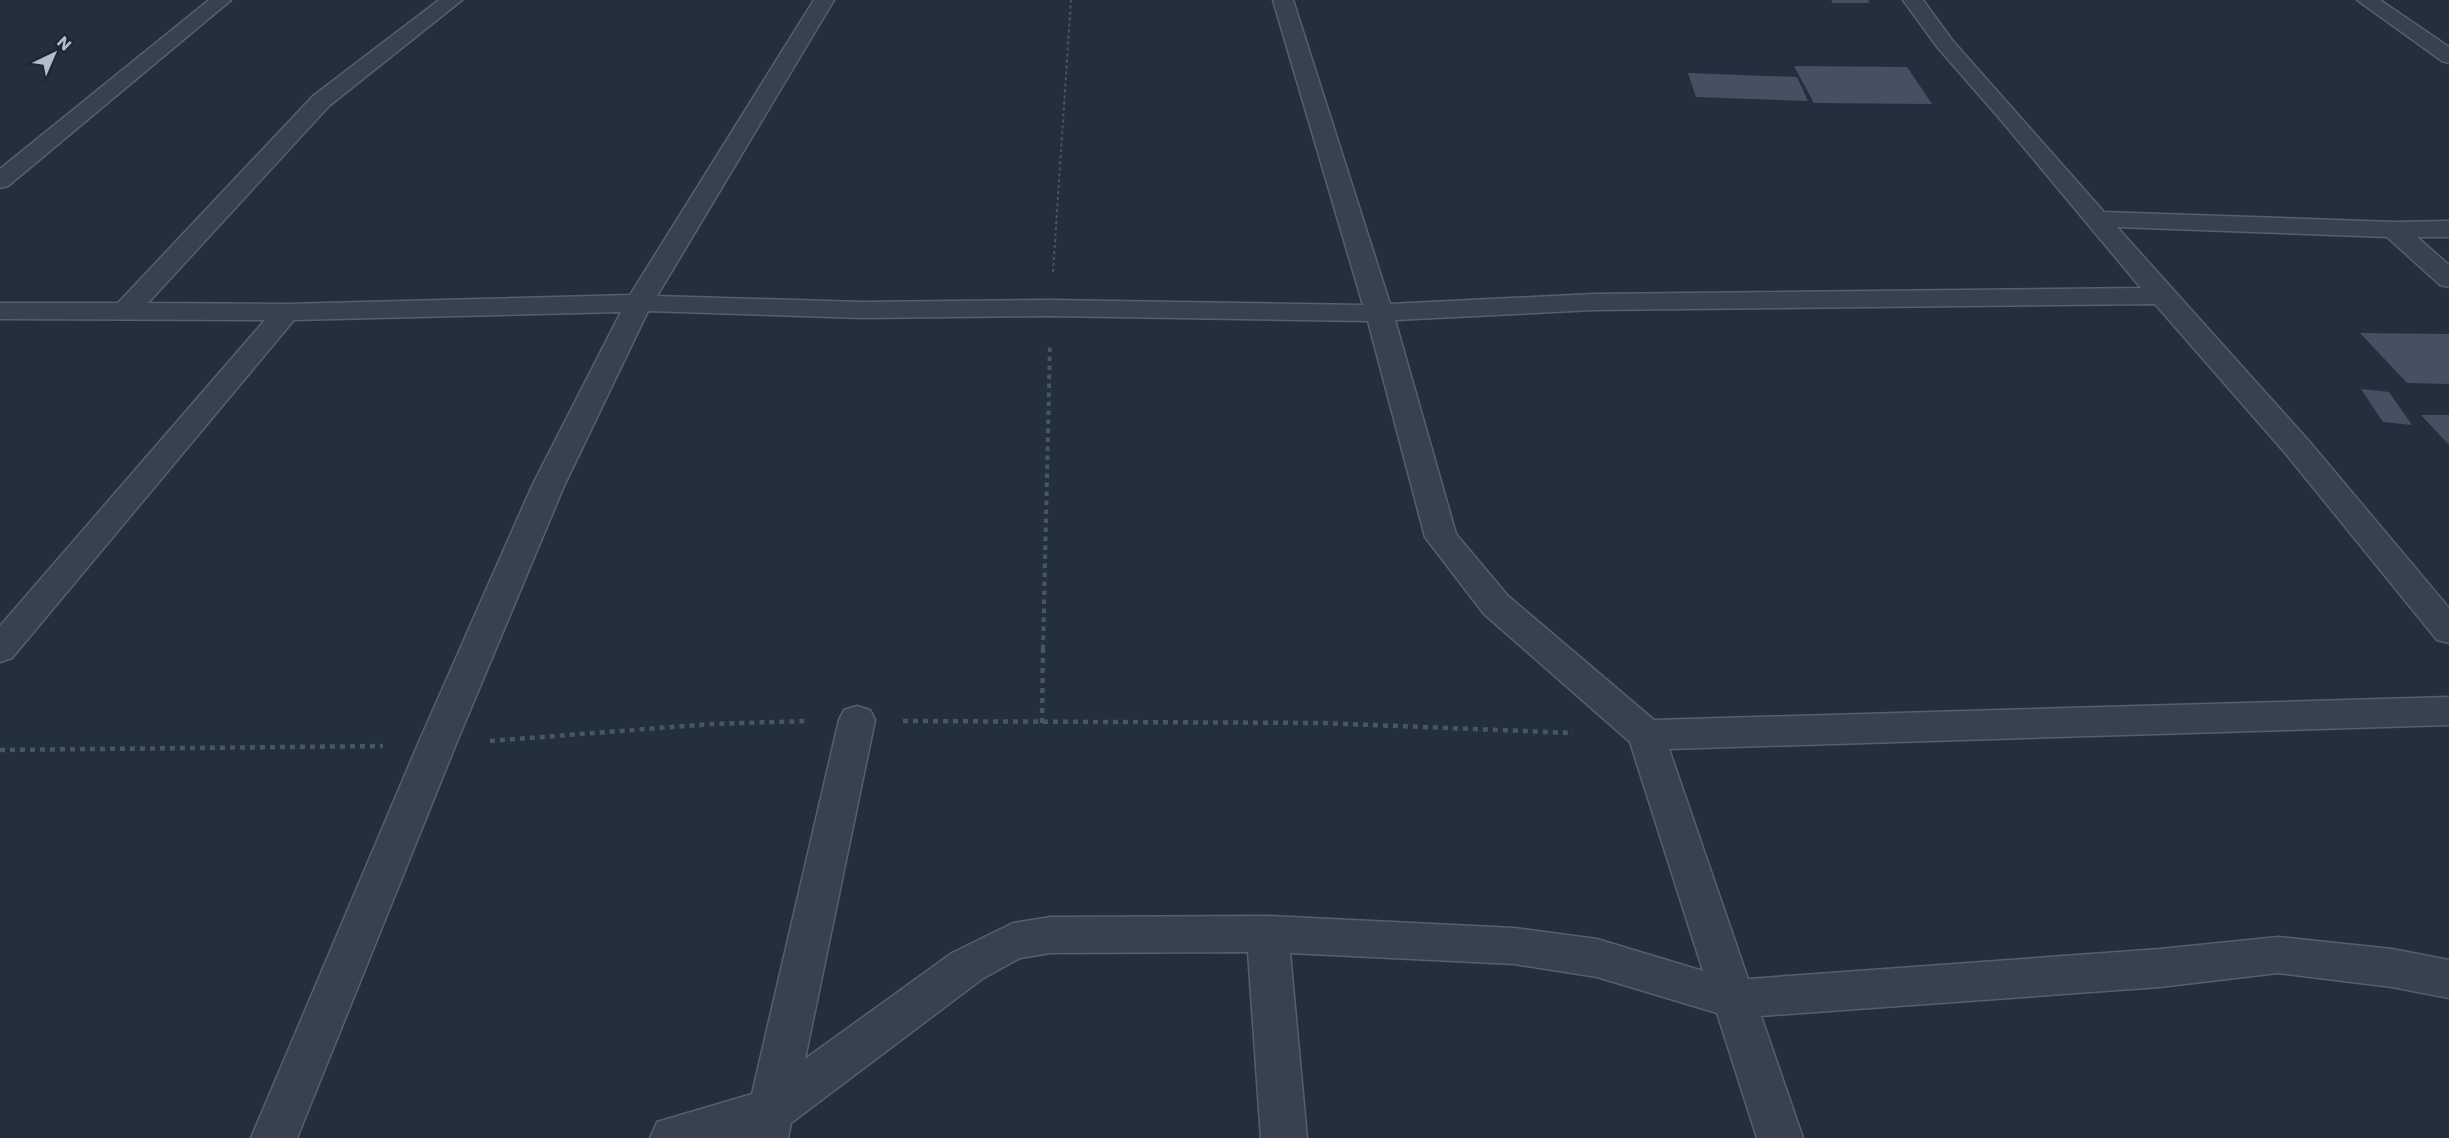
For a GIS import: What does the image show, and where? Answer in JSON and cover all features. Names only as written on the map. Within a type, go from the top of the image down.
[{"type":"street","points":[[0,181],[221,0]]},
{"type":"street","points":[[125,312],[321,102],[452,0]]},
{"type":"street","points":[[274,1138],[433,755],[548,486],[639,303],[824,0]]},
{"type":"street","points":[[1283,0],[1379,313],[1441,537],[1496,604],[1646,735],[1780,1138]]},
{"type":"street","points":[[1913,0],[1945,44],[2162,296],[2297,447],[2449,631]]},
{"type":"street","points":[[2367,0],[2449,57]]},
{"type":"street","points":[[2097,219],[2449,230]]},
{"type":"street","points":[[2394,230],[2449,279]]},
{"type":"street","points":[[0,311],[286,312],[639,303],[862,310],[1052,309],[1379,313],[1593,302],[2162,296]]},
{"type":"street","points":[[0,649],[286,312]]},
{"type":"street","points":[[1646,735],[2449,711]]},
{"type":"street","points":[[767,1125],[857,720]]},
{"type":"street","points":[[1268,934],[1284,1138]]},
{"type":"street","points":[[673,1138],[767,1125],[967,966],[1013,941],[1051,935],[1268,934],[1514,946],[1597,958],[1734,999],[2160,968],[2278,955],[2391,968],[2449,979]]},
{"type":"path","points":[[1042,723],[1046,466],[1052,309],[1071,0]]},
{"type":"building","points":[[1831,0],[1868,0],[1870,3],[1833,3]]},
{"type":"building","points":[[1794,66],[1907,67],[1932,104],[1814,103]]},
{"type":"building","points":[[1688,73],[1797,77],[1808,101],[1696,97]]},
{"type":"building","points":[[2360,333],[2449,334],[2449,384],[2407,383]]},
{"type":"building","points":[[2361,389],[2389,392],[2412,425],[2383,422]]},
{"type":"building","points":[[2421,415],[2449,415],[2449,445]]}]
